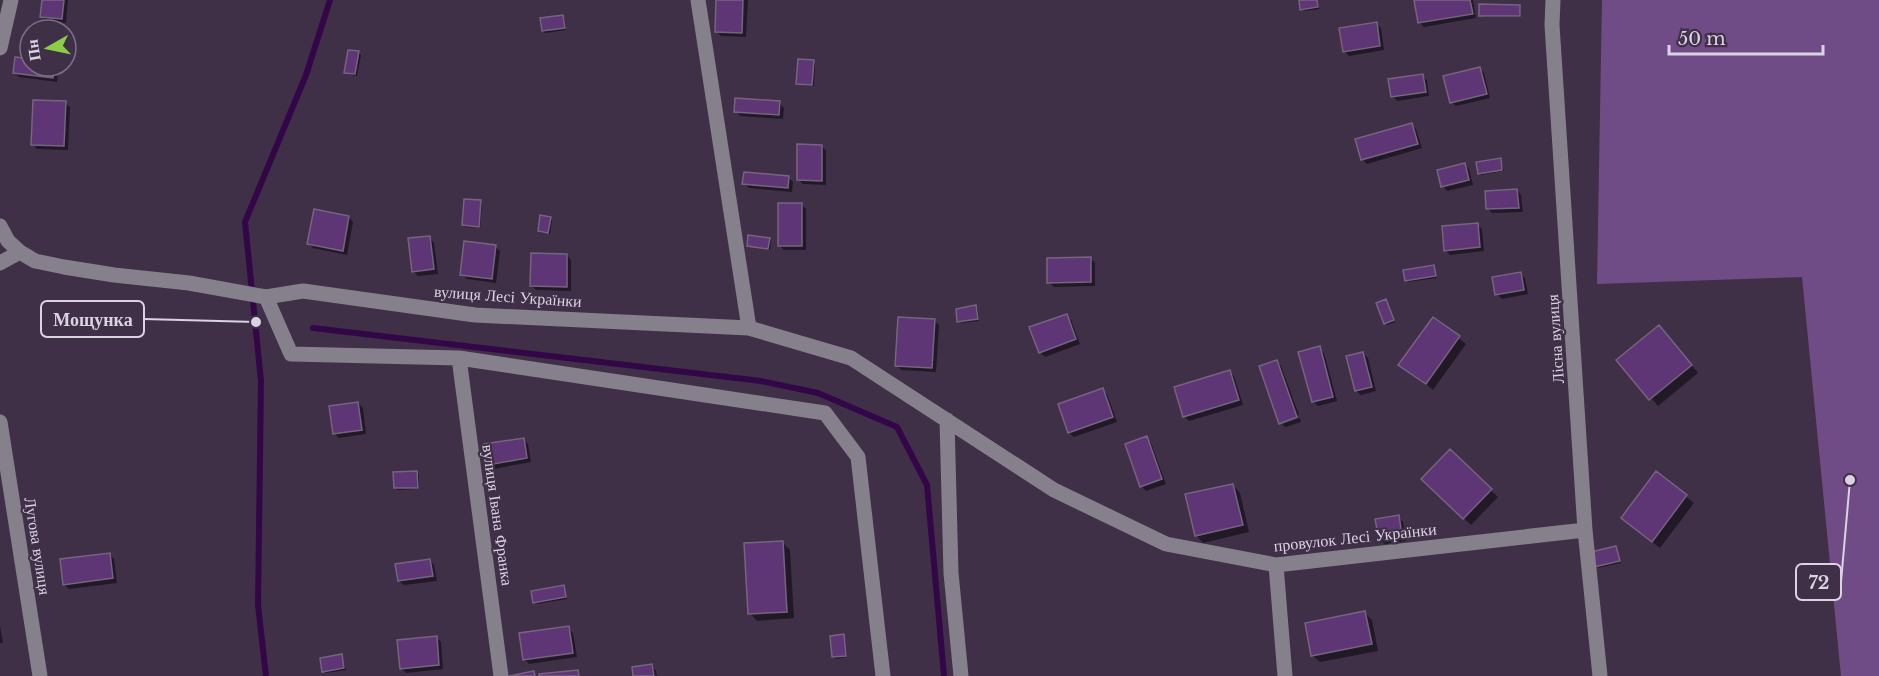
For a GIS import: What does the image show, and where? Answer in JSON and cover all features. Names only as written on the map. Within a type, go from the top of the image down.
[{"type":"street","points":[[0,48],[11,0]]},
{"type":"street","points":[[699,0],[749,328]]},
{"type":"street","name":"Лісна вулиця","points":[[1553,0],[1552,25],[1585,530],[1600,676]]},
{"type":"street","points":[[0,226],[8,241],[20,252],[0,263]]},
{"type":"street","name":"вулиця Лесі Українки","points":[[20,252],[35,261],[64,267],[114,275],[189,282],[266,297],[303,291],[475,315],[749,328],[850,358],[947,420]]},
{"type":"street","points":[[266,297],[291,354],[459,358],[825,413],[858,457],[883,676]]},
{"type":"street","name":"вулиця Івана Франка","points":[[459,358],[501,676]]},
{"type":"street","points":[[947,420],[951,573],[962,676]]},
{"type":"street","name":"провулок Лесі Українки","points":[[947,420],[1054,490],[1166,544],[1276,565],[1585,530]]},
{"type":"street","name":"Лугова вулиця","points":[[0,422],[40,676]]},
{"type":"street","points":[[1276,565],[1285,676]]},
{"type":"shaded area","points":[[1602,0],[1879,0],[1879,676],[1841,676],[1802,277],[1597,284]]},
{"type":"building","points":[[42,0],[64,0],[62,18],[40,17]]},
{"type":"building","points":[[716,0],[743,0],[742,33],[715,32]]},
{"type":"building","points":[[1299,0],[1317,0],[1318,7],[1300,10]]},
{"type":"building","points":[[1414,0],[1470,0],[1473,14],[1418,23]]},
{"type":"building","points":[[1479,4],[1520,5],[1520,16],[1479,16]]},
{"type":"building","points":[[563,15],[565,28],[542,31],[540,18]]},
{"type":"building","points":[[1377,22],[1380,46],[1343,52],[1339,28]]},
{"type":"building","points":[[348,50],[359,51],[355,74],[344,73]]},
{"type":"building","points":[[15,57],[18,57],[18,74],[13,73]]},
{"type":"building","points":[[798,59],[814,60],[812,85],[796,84]]},
{"type":"building","points":[[1480,67],[1487,94],[1450,103],[1443,76]]},
{"type":"building","points":[[1423,74],[1426,92],[1391,97],[1388,79]]},
{"type":"building","points":[[735,98],[780,101],[779,115],[734,112]]},
{"type":"building","points":[[33,100],[66,101],[64,146],[31,145]]},
{"type":"building","points":[[1412,123],[1418,144],[1361,160],[1355,139]]},
{"type":"building","points":[[797,144],[822,145],[822,181],[797,180]]},
{"type":"building","points":[[1501,158],[1502,170],[1478,174],[1476,162]]},
{"type":"building","points":[[1465,163],[1469,180],[1441,187],[1437,170]]},
{"type":"building","points":[[744,172],[789,176],[788,188],[742,184]]},
{"type":"building","points":[[1517,189],[1519,208],[1486,209],[1485,191]]},
{"type":"building","points":[[464,199],[481,200],[479,227],[462,225]]},
{"type":"building","points":[[778,203],[802,203],[802,246],[778,246]]},
{"type":"building","points":[[314,209],[349,216],[343,251],[307,244]]},
{"type":"building","points":[[540,215],[551,217],[548,233],[538,231]]},
{"type":"building","points":[[1478,223],[1480,247],[1444,251],[1442,226]]},
{"type":"building","points":[[748,235],[770,238],[768,249],[747,246]]},
{"type":"building","points":[[430,236],[434,269],[412,272],[408,238]]},
{"type":"building","points":[[464,241],[496,245],[492,279],[460,275]]},
{"type":"building","points":[[531,253],[567,254],[567,287],[530,286]]},
{"type":"building","points":[[1091,257],[1091,282],[1047,283],[1047,258]]},
{"type":"building","points":[[1434,265],[1436,276],[1405,281],[1403,270]]},
{"type":"building","points":[[1521,272],[1524,290],[1495,295],[1492,277]]},
{"type":"building","points":[[1386,299],[1394,320],[1384,324],[1376,303]]},
{"type":"building","points":[[976,305],[978,319],[957,322],[956,309]]},
{"type":"building","points":[[1067,314],[1076,339],[1039,353],[1029,327]]},
{"type":"building","points":[[898,317],[935,319],[932,368],[895,366]]},
{"type":"building","points":[[1433,317],[1460,336],[1426,384],[1398,365]]},
{"type":"building","points":[[1659,325],[1692,365],[1649,400],[1616,360]]},
{"type":"building","points":[[1320,346],[1333,397],[1312,402],[1298,352]]},
{"type":"building","points":[[1363,352],[1372,387],[1355,391],[1346,356]]},
{"type":"building","points":[[1277,360],[1297,417],[1279,424],[1259,366]]},
{"type":"building","points":[[1230,370],[1239,400],[1183,417],[1174,387]]},
{"type":"building","points":[[1103,388],[1113,417],[1068,433],[1058,404]]},
{"type":"building","points":[[358,402],[362,430],[333,434],[329,406]]},
{"type":"building","points":[[1147,436],[1162,479],[1140,487],[1125,444]]},
{"type":"building","points":[[524,438],[527,458],[488,465],[484,444]]},
{"type":"building","points":[[1450,449],[1492,489],[1463,519],[1421,479]]},
{"type":"building","points":[[417,471],[418,488],[394,488],[393,472]]},
{"type":"building","points":[[1656,471],[1687,495],[1652,542],[1621,518]]},
{"type":"building","points":[[1233,484],[1243,525],[1195,536],[1185,494]]},
{"type":"building","points":[[1399,515],[1402,536],[1379,540],[1375,519]]},
{"type":"building","points":[[783,541],[787,612],[748,614],[744,543]]},
{"type":"building","points":[[1616,546],[1620,561],[1594,567],[1591,552]]},
{"type":"building","points":[[110,553],[113,578],[63,585],[60,559]]},
{"type":"building","points":[[430,559],[433,576],[398,581],[395,564]]},
{"type":"building","points":[[564,585],[566,597],[533,603],[531,591]]},
{"type":"building","points":[[1365,611],[1372,644],[1311,656],[1305,623]]},
{"type":"building","points":[[569,626],[573,653],[523,660],[519,633]]},
{"type":"building","points":[[844,634],[846,656],[832,657],[830,636]]},
{"type":"building","points":[[437,636],[439,665],[400,669],[397,640]]},
{"type":"building","points":[[342,654],[344,668],[322,672],[320,658]]},
{"type":"building","points":[[652,664],[654,676],[633,676],[632,667]]},
{"type":"building","points":[[578,670],[579,676],[539,676],[539,674]]},
{"type":"building","points":[[534,671],[535,676],[509,676]]},
{"type":"waterway","points":[[266,676],[258,605],[261,381],[245,222],[306,75],[330,0]]},
{"type":"waterway","points":[[313,328],[761,381],[818,393],[897,427],[927,485],[944,676]]},
{"type":"place","name":"Мощунка","points":[[256,322]]},
{"type":"place","name":"72","points":[[1850,480]]}]
